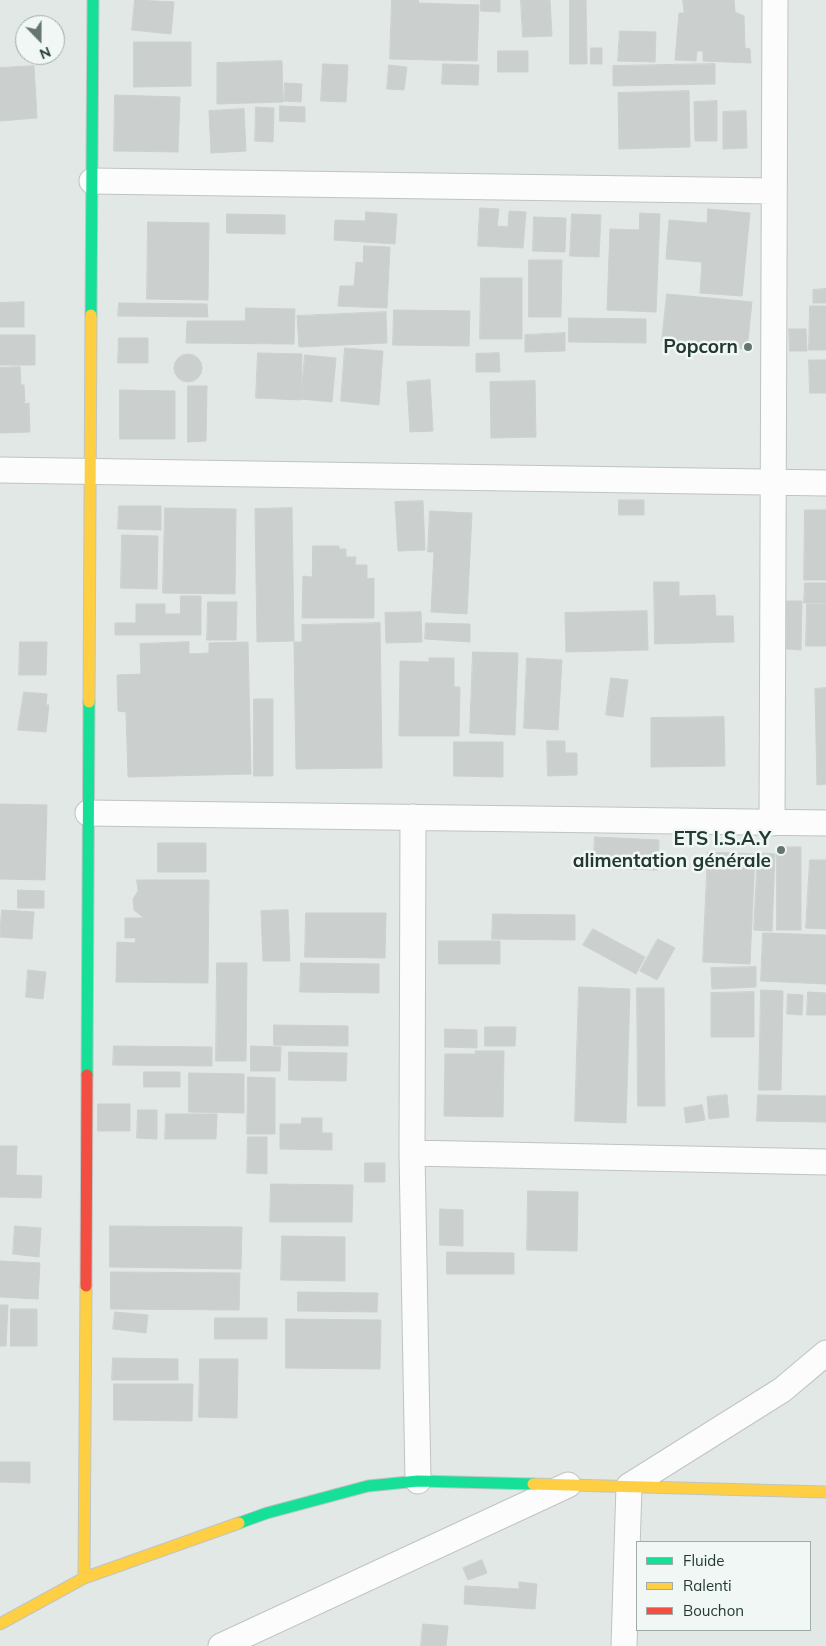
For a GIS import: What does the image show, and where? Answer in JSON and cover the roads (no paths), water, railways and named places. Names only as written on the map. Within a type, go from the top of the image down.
[{"type":"street","points":[[84,1578],[94,0]]},
{"type":"street","points":[[772,822],[775,0]]},
{"type":"street","points":[[92,180],[774,191]]},
{"type":"street","points":[[0,470],[826,483]]},
{"type":"street","points":[[88,813],[826,823]]},
{"type":"street","points":[[414,818],[412,1153],[418,1482]]},
{"type":"street","points":[[412,1153],[826,1162]]},
{"type":"street","points":[[629,1486],[782,1390],[826,1353]]},
{"type":"street","points":[[0,1624],[84,1578],[267,1513],[368,1486],[418,1482],[826,1492]]},
{"type":"street","points":[[221,1646],[568,1485]]},
{"type":"street","points":[[624,1646],[629,1486]]},
{"type":"place","name":"Popcorn","points":[[748,347]]},
{"type":"place","name":"ETS I.S.A.Y alimentation générale","points":[[781,850]]}]
